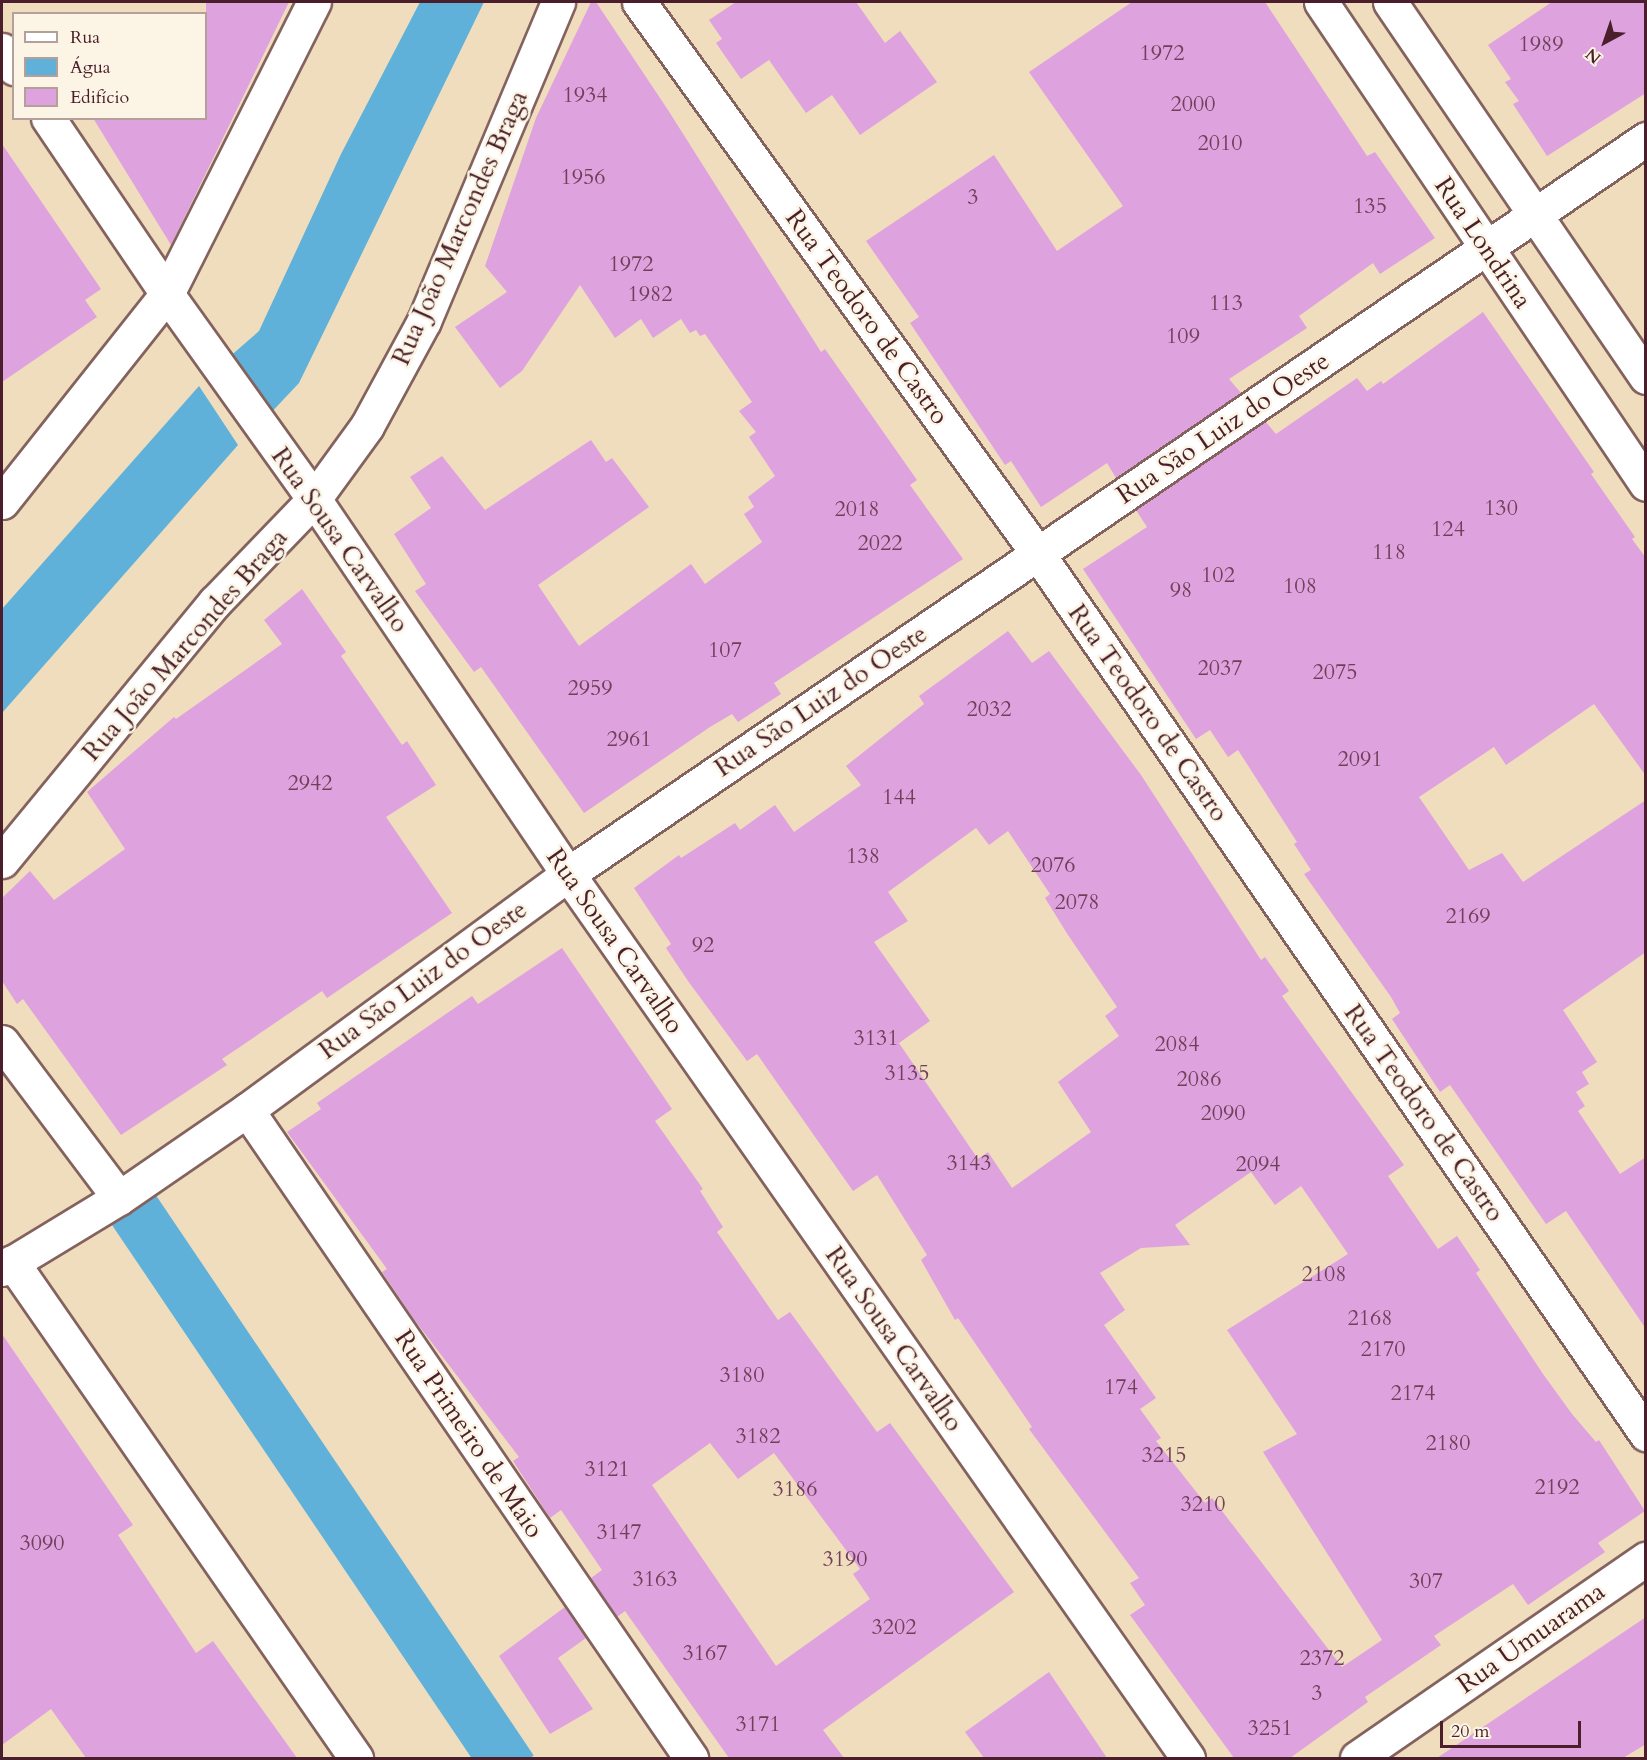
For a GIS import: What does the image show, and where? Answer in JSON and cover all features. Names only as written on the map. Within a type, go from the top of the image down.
[{"type":"street","points":[[2,502],[167,294],[314,2]]},
{"type":"street","name":"Rua João Marcondes Braga","points":[[2,861],[215,602],[314,499],[367,426],[424,321],[558,2]]},
{"type":"street","name":"Rua Teodoro de Castro","points":[[639,2],[1038,554],[1646,1434]]},
{"type":"street","name":"Rua Londrina","points":[[1321,2],[1646,484]]},
{"type":"street","points":[[1390,2],[1533,215],[1646,376]]},
{"type":"street","points":[[2,50],[12,65]]},
{"type":"street","name":"Rua Sousa Carvalho","points":[[49,120],[167,294],[314,499],[568,874],[1188,1758]]},
{"type":"street","name":"Rua São Luiz do Oeste","points":[[7,1265],[119,1198],[247,1110],[568,874],[1646,139]]},
{"type":"street","points":[[2,1042],[119,1198]]},
{"type":"street","name":"Rua Primeiro de Maio","points":[[247,1110],[691,1758]]},
{"type":"street","points":[[7,1265],[356,1758]]},
{"type":"street","name":"Rua Umuarama","points":[[1357,1758],[1646,1559]]},
{"type":"water","points":[[420,2],[484,2],[299,383],[266,418],[227,359],[259,331],[341,154]]},
{"type":"water","points":[[199,386],[238,445],[2,713],[2,609]]},
{"type":"water","points":[[149,1185],[534,1755],[530,1758],[472,1758],[105,1215]]},
{"type":"building","points":[[206,2],[289,2],[171,245],[94,120],[207,120]]},
{"type":"building","points":[[591,2],[596,2],[668,110],[821,352],[825,349],[917,480],[910,485],[963,559],[774,683],[781,694],[738,722],[732,714],[710,727],[584,813],[481,667],[474,672],[415,591],[426,584],[394,534],[431,508],[410,477],[442,456],[485,510],[591,440],[606,462],[612,458],[649,507],[538,585],[579,646],[691,564],[705,584],[762,542],[744,514],[754,507],[748,497],[775,476],[749,437],[756,432],[739,411],[752,402],[705,334],[700,336],[696,330],[690,333],[681,319],[653,338],[641,319],[615,338],[580,285],[522,371],[500,388],[455,327],[507,292],[485,266],[536,118]]},
{"type":"building","points":[[736,2],[856,2],[885,43],[900,31],[937,82],[860,135],[832,95],[806,113],[769,60],[741,79],[716,43],[722,39],[709,20]]},
{"type":"building","points":[[1132,2],[1265,2],[1367,156],[1375,152],[1435,238],[1380,274],[1373,263],[1299,316],[1307,328],[1229,379],[1241,393],[1116,478],[1107,463],[1041,507],[1011,461],[1005,465],[910,323],[919,317],[866,241],[994,155],[1057,251],[1123,206],[1029,72]]},
{"type":"building","points":[[1552,2],[1646,2],[1646,93],[1547,156],[1513,104],[1519,101],[1505,82],[1511,79],[1488,45]]},
{"type":"building","points":[[2,144],[101,289],[85,300],[97,317],[2,382]]},
{"type":"building","points":[[1483,312],[1594,472],[1591,474],[1635,537],[1632,539],[1646,558],[1646,776],[1594,704],[1506,765],[1494,747],[1419,797],[1469,870],[1502,853],[1523,882],[1646,800],[1646,952],[1563,1010],[1597,1062],[1582,1072],[1589,1084],[1576,1092],[1585,1106],[1578,1111],[1620,1174],[1646,1157],[1646,1329],[1566,1211],[1546,1224],[1450,1085],[1440,1092],[1392,1019],[1400,1013],[1391,997],[1304,874],[1311,870],[1294,844],[1297,842],[1238,750],[1228,757],[1210,730],[1196,739],[1083,569],[1147,527],[1136,510],[1265,421],[1276,434],[1357,378],[1367,391],[1381,381],[1383,384]]},
{"type":"building","points":[[302,589],[346,652],[341,656],[402,745],[407,741],[436,785],[386,817],[452,913],[327,998],[322,991],[222,1059],[227,1065],[121,1135],[23,999],[17,1004],[2,981],[2,898],[30,871],[54,900],[125,849],[87,792],[174,717],[176,719],[282,644],[264,620]]},
{"type":"building","points":[[1008,631],[1032,663],[1049,651],[1141,775],[1261,960],[1265,957],[1289,991],[1282,996],[1404,1165],[1388,1176],[1438,1249],[1457,1236],[1480,1270],[1476,1273],[1543,1374],[1572,1414],[1596,1442],[1599,1440],[1645,1511],[1598,1543],[1605,1552],[1528,1605],[1513,1584],[1434,1636],[1441,1645],[1365,1697],[1368,1702],[1290,1758],[1234,1758],[1130,1615],[1145,1605],[1130,1583],[1139,1578],[1029,1429],[1032,1427],[958,1318],[955,1320],[921,1260],[927,1255],[877,1175],[853,1191],[757,1054],[747,1061],[688,981],[666,948],[671,944],[634,888],[679,855],[681,858],[735,823],[740,830],[775,805],[794,832],[861,785],[846,766],[924,704],[919,696]],"holes":[[[976,828],[989,845],[1008,831],[1050,894],[1045,898],[1117,1007],[1105,1016],[1119,1036],[1058,1082],[1091,1132],[1012,1188],[988,1152],[978,1159],[899,1043],[930,1021],[874,942],[908,921],[888,892]],[[1251,1172],[1275,1205],[1301,1186],[1348,1254],[1227,1330],[1297,1434],[1263,1452],[1382,1640],[1342,1667],[1212,1498],[1205,1503],[1156,1441],[1161,1438],[1140,1409],[1156,1398],[1104,1325],[1125,1310],[1100,1273],[1141,1248],[1190,1245],[1175,1225]]]},
{"type":"building","points":[[562,948],[672,1109],[655,1121],[703,1189],[700,1191],[723,1227],[717,1232],[778,1320],[790,1312],[877,1432],[890,1423],[1014,1592],[823,1730],[844,1758],[729,1758],[625,1611],[617,1617],[591,1578],[602,1570],[561,1510],[550,1518],[513,1461],[519,1457],[413,1318],[382,1272],[387,1269],[287,1132],[321,1109],[317,1103],[472,996],[478,1004]],"holes":[[[710,1443],[738,1479],[774,1453],[860,1569],[853,1574],[870,1599],[776,1666],[652,1485]]]},
{"type":"building","points":[[2,1334],[133,1525],[118,1535],[196,1653],[213,1641],[297,1758],[86,1758],[51,1709],[2,1745]]},
{"type":"building","points":[[565,1607],[586,1638],[558,1658],[593,1709],[550,1734],[499,1656]]},
{"type":"building","points":[[1646,1617],[1646,1744],[1623,1758],[1437,1758]]},
{"type":"building","points":[[1049,1672],[1107,1758],[984,1758],[965,1732]]}]
